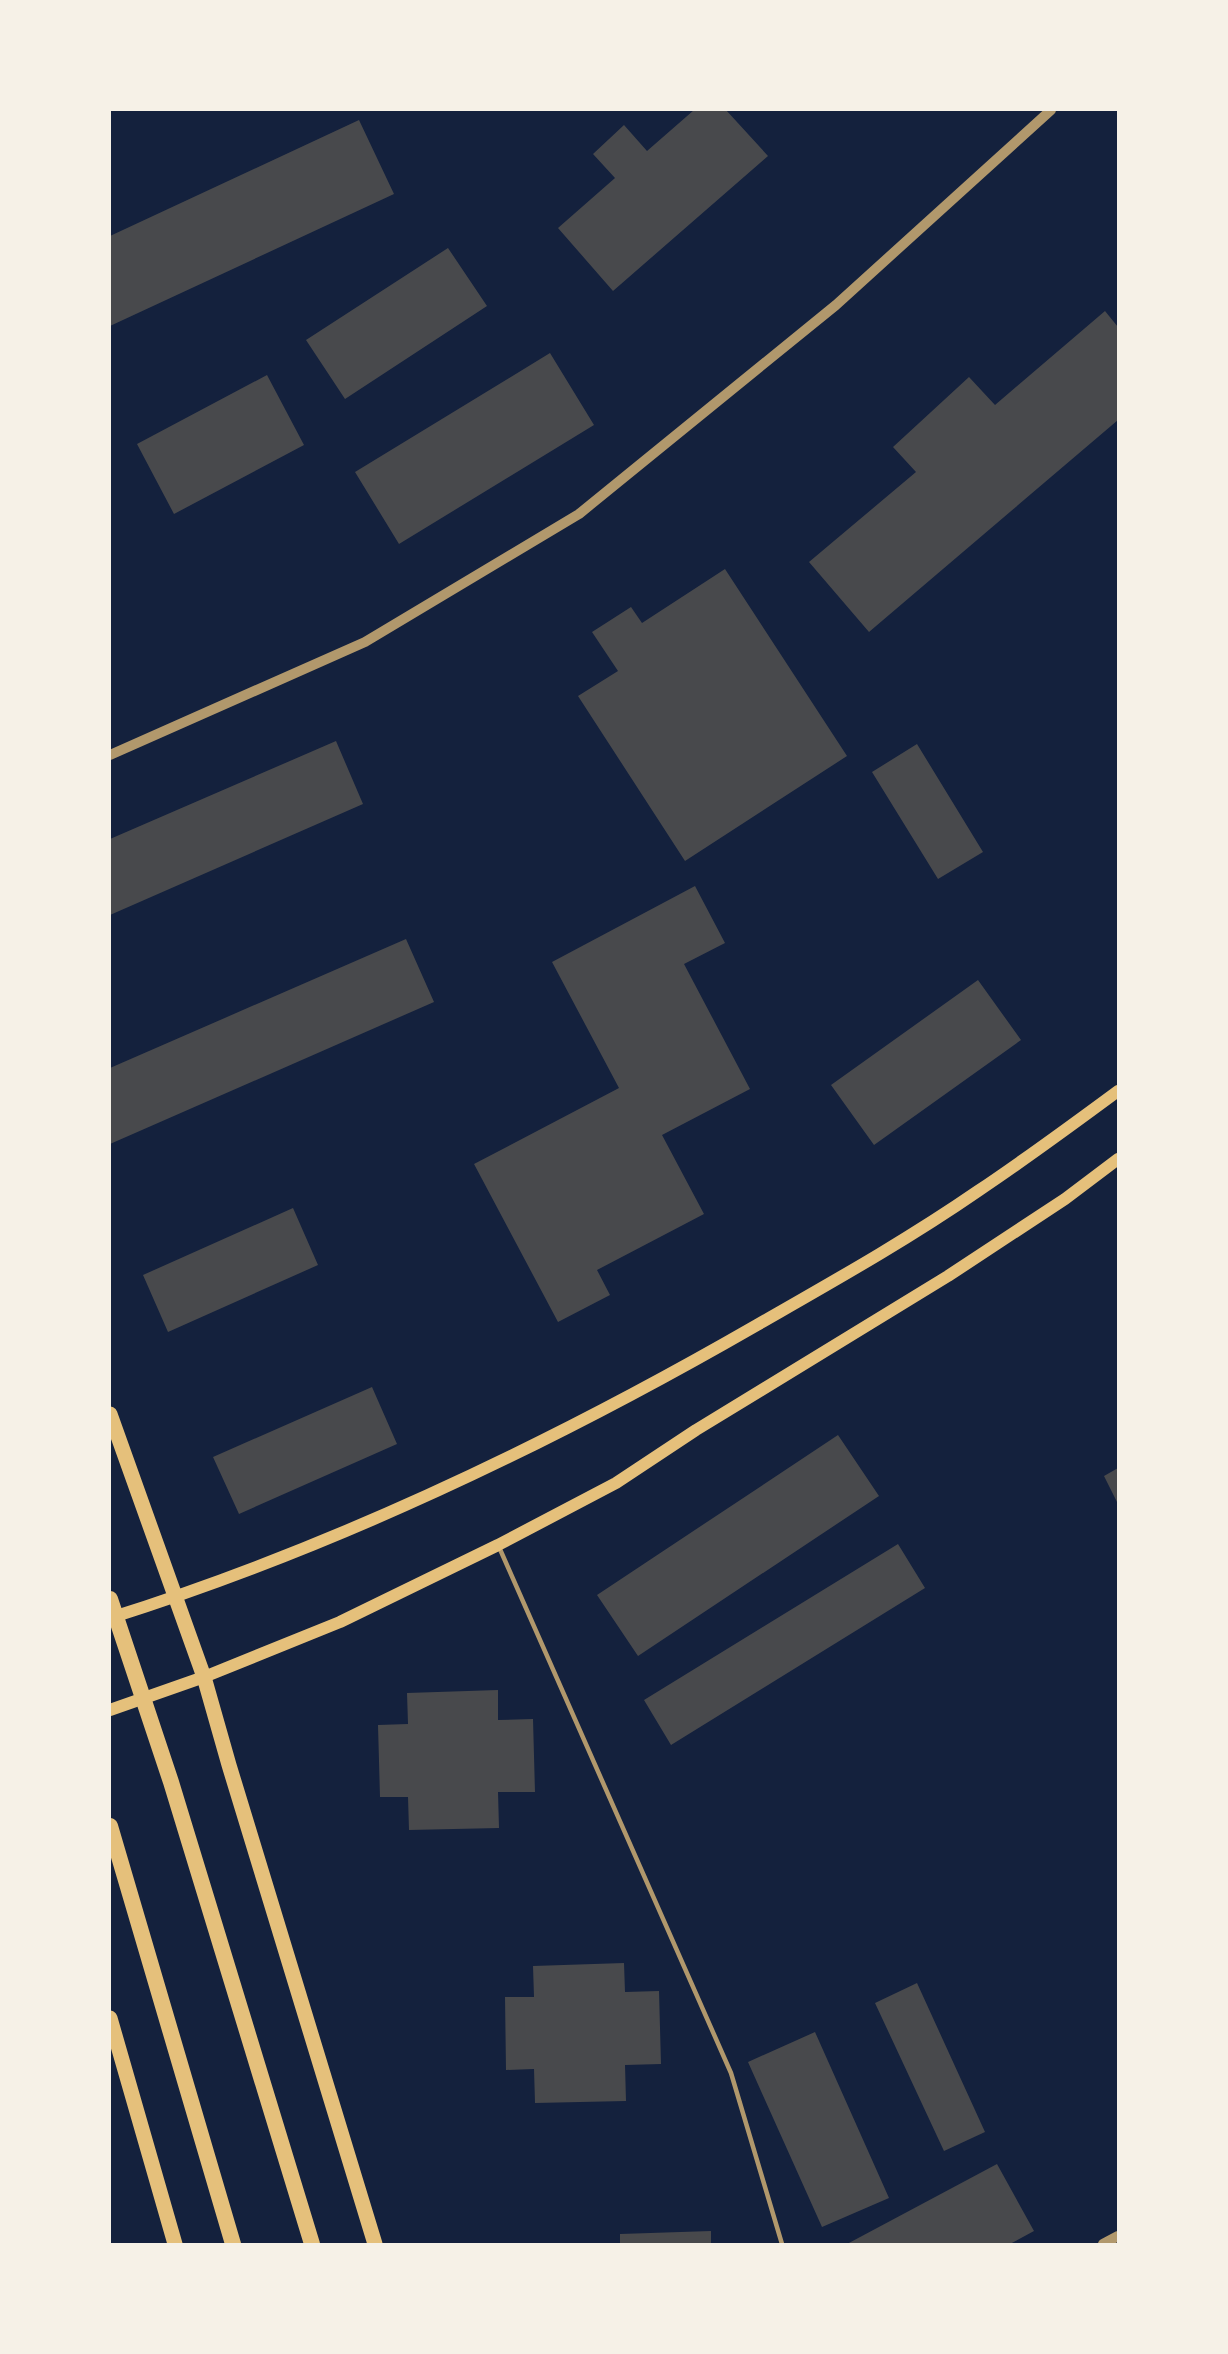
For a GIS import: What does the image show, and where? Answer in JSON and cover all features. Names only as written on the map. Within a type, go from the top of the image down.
[{"type":"highway","points":[[110,1599],[171,1782],[312,2244]]},
{"type":"highway","points":[[110,1826],[233,2244]]},
{"type":"main road","points":[[110,1618],[177,1597],[308,1547],[433,1492],[588,1419],[665,1378],[920,1229],[977,1192],[1119,1091]]},
{"type":"main road","points":[[110,1710],[204,1677],[340,1622],[498,1545],[616,1483],[696,1430],[948,1276],[1065,1199],[1119,1159]]},
{"type":"main road","points":[[110,1414],[204,1677],[375,2244]]},
{"type":"main road","points":[[110,2018],[175,2244]]},
{"type":"street","points":[[110,755],[365,642],[579,514],[836,305],[1051,110]]},
{"type":"street","points":[[1103,2244],[1119,2236]]},
{"type":"lane","points":[[498,1545],[731,2073],[782,2244]]},
{"type":"building","points":[[694,110],[726,110],[768,156],[613,291],[558,228],[615,178],[593,154],[624,125],[647,151]]},
{"type":"building","points":[[359,120],[394,194],[110,326],[110,236]]},
{"type":"building","points":[[448,248],[487,306],[345,399],[306,340]]},
{"type":"building","points":[[1105,311],[1118,327],[1118,420],[869,632],[809,562],[916,472],[893,447],[969,377],[995,405]]},
{"type":"building","points":[[550,353],[594,425],[399,544],[355,472]]},
{"type":"building","points":[[267,375],[304,445],[174,514],[137,444]]},
{"type":"building","points":[[725,569],[847,756],[685,861],[578,696],[618,671],[592,632],[631,607],[642,623]]},
{"type":"building","points":[[336,741],[363,804],[110,915],[110,839]]},
{"type":"building","points":[[917,744],[983,852],[938,879],[872,772]]},
{"type":"building","points":[[695,886],[725,943],[684,964],[750,1089],[662,1135],[704,1214],[597,1270],[610,1295],[558,1322],[474,1164],[619,1088],[552,962]]},
{"type":"building","points":[[406,939],[434,1002],[110,1144],[110,1068]]},
{"type":"building","points":[[978,980],[1021,1040],[874,1145],[831,1085]]},
{"type":"building","points":[[293,1208],[318,1265],[168,1332],[143,1275]]},
{"type":"building","points":[[372,1387],[397,1444],[239,1514],[213,1457]]},
{"type":"building","points":[[838,1435],[879,1496],[638,1656],[597,1595]]},
{"type":"building","points":[[1118,1468],[1118,1504],[1104,1476]]},
{"type":"building","points":[[898,1544],[925,1588],[671,1745],[644,1700]]},
{"type":"building","points":[[498,1690],[498,1720],[533,1719],[535,1792],[498,1792],[499,1828],[409,1830],[408,1797],[380,1797],[378,1725],[408,1724],[407,1693]]},
{"type":"building","points":[[624,1963],[625,1992],[659,1991],[661,2064],[625,2065],[626,2101],[535,2103],[534,2069],[506,2070],[505,1997],[534,1997],[533,1966]]},
{"type":"building","points":[[917,1983],[985,2132],[944,2151],[875,2003]]},
{"type":"building","points":[[815,2032],[889,2198],[822,2227],[748,2062]]},
{"type":"building","points":[[997,2164],[1034,2231],[1010,2244],[847,2244]]},
{"type":"building","points":[[711,2231],[711,2244],[620,2244],[620,2234]]}]
